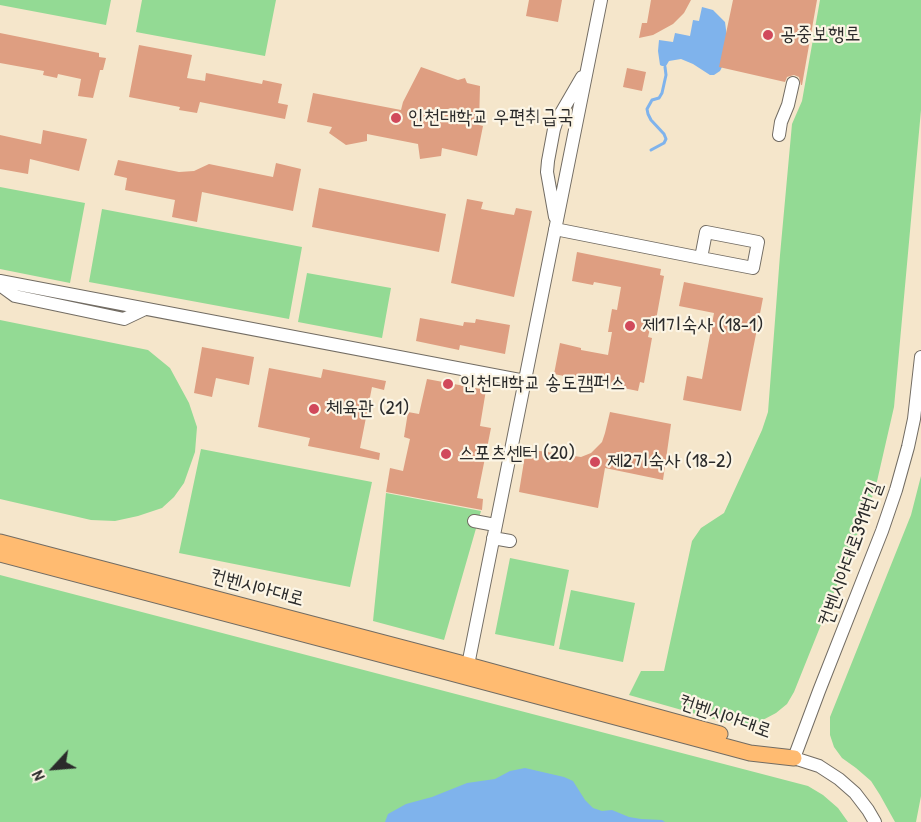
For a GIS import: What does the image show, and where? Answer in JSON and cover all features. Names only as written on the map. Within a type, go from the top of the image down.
[{"type":"main road","name":"컨벤시아대로","points":[[0,542],[713,732],[773,756]]},
{"type":"main road","name":"컨벤시아대로","points":[[0,554],[750,753],[773,756]]},
{"type":"main road","points":[[773,756],[794,758]]},
{"type":"street","points":[[468,665],[601,0]]},
{"type":"street","points":[[556,226],[547,172],[552,140],[557,120],[587,68]]},
{"type":"street","points":[[779,135],[781,122],[789,105],[793,83]]},
{"type":"street","points":[[556,226],[701,258],[753,268],[758,242],[706,232],[701,258]]},
{"type":"street","points":[[0,283],[525,381]]},
{"type":"street","name":"컨벤시아대로391번길","points":[[794,758],[893,500],[914,418],[921,357]]},
{"type":"street","points":[[474,521],[510,541]]},
{"type":"street","points":[[794,758],[812,763],[839,779],[855,793],[875,822]]},
{"type":"green space","points":[[0,0],[111,0],[106,25],[0,5]]},
{"type":"green space","points":[[142,0],[276,0],[265,56],[136,32]]},
{"type":"green space","points":[[820,0],[921,0],[921,110],[894,407],[875,490],[794,692],[787,704],[759,722],[744,724],[724,722],[629,695],[641,671],[664,671],[692,541],[701,528],[724,513],[768,412],[792,124],[802,101]]},
{"type":"green space","points":[[0,187],[85,203],[70,283],[0,269]]},
{"type":"green space","points":[[102,209],[302,247],[289,319],[89,282]]},
{"type":"green space","points":[[307,273],[391,288],[382,338],[298,322]]},
{"type":"green space","points":[[0,320],[148,350],[170,368],[189,403],[197,427],[195,452],[184,483],[174,497],[162,508],[115,521],[91,520],[0,499]]},
{"type":"green space","points":[[201,449],[372,482],[350,587],[179,553]]},
{"type":"green space","points":[[921,476],[921,796],[916,822],[895,822],[871,781],[842,758],[834,747],[830,735],[830,717],[911,515]]},
{"type":"green space","points":[[386,493],[481,511],[444,640],[373,621]]},
{"type":"green space","points":[[510,558],[569,570],[554,646],[495,634]]},
{"type":"green space","points":[[0,575],[808,786],[838,808],[848,822],[0,822]]},
{"type":"green space","points":[[571,590],[635,603],[623,662],[559,649]]},
{"type":"water","points":[[702,7],[713,10],[725,22],[727,37],[720,71],[710,75],[681,59],[669,61],[666,66],[660,65],[659,40],[673,42],[675,33],[690,36],[693,20],[699,21]]},
{"type":"water","points":[[525,768],[573,781],[593,808],[602,811],[612,810],[629,817],[665,822],[385,822],[388,814],[406,804],[432,797],[467,783],[495,779],[510,771]]},
{"type":"building","points":[[529,0],[562,0],[558,22],[526,16]]},
{"type":"building","points":[[651,0],[691,0],[684,13],[673,24],[653,35],[639,38],[642,23],[647,23]]},
{"type":"building","name":"공중보행로","points":[[733,0],[817,0],[802,85],[799,77],[794,75],[787,77],[785,82],[719,67]]},
{"type":"building","points":[[0,33],[99,53],[99,57],[106,58],[103,70],[100,70],[93,98],[78,96],[81,79],[58,74],[57,78],[43,75],[44,71],[0,63]]},
{"type":"building","points":[[139,45],[192,55],[187,78],[205,81],[206,73],[262,84],[263,80],[282,84],[278,103],[288,105],[285,119],[200,102],[197,113],[179,110],[180,107],[129,97]]},
{"type":"building","points":[[421,67],[458,80],[465,78],[467,83],[480,86],[479,125],[483,126],[477,156],[442,148],[441,156],[420,159],[418,144],[367,134],[367,141],[346,145],[329,133],[332,127],[307,122],[313,93],[401,110]]},
{"type":"building","points":[[627,68],[646,72],[642,91],[623,87]]},
{"type":"building","points":[[43,130],[87,139],[79,171],[30,159],[28,174],[0,169],[0,135],[41,144]]},
{"type":"building","points":[[118,160],[179,172],[194,171],[209,164],[273,177],[276,163],[301,169],[293,211],[202,192],[197,222],[172,217],[175,200],[125,190],[127,178],[114,175]]},
{"type":"building","points":[[319,188],[446,214],[439,252],[312,227]]},
{"type":"building","points":[[467,199],[483,202],[481,209],[502,213],[514,215],[516,208],[532,211],[514,297],[451,283]]},
{"type":"building","name":"제1기숙사 (18-1)","points":[[577,252],[661,269],[660,275],[664,276],[656,320],[652,320],[648,337],[652,338],[644,383],[640,382],[638,391],[554,374],[560,343],[608,355],[612,332],[608,332],[612,309],[617,310],[621,287],[572,281]]},
{"type":"building","points":[[684,282],[763,298],[741,411],[683,400],[687,376],[702,379],[714,313],[679,306]]},
{"type":"building","points":[[420,318],[463,326],[464,322],[475,323],[476,319],[510,325],[505,354],[460,345],[459,350],[416,341]]},
{"type":"building","points":[[202,347],[254,357],[249,385],[216,378],[212,397],[194,393]]},
{"type":"building","name":"체육관 (21)","points":[[269,368],[321,378],[323,369],[386,381],[384,390],[372,387],[360,448],[380,453],[379,460],[308,446],[310,438],[258,427]]},
{"type":"building","name":"스포츠센터 (20)","points":[[427,379],[486,390],[480,426],[491,428],[477,498],[483,499],[482,510],[386,492],[390,468],[403,471],[410,439],[404,437],[408,412],[419,414]]},
{"type":"building","name":"제2기숙사 (18-2)","points":[[610,412],[671,424],[663,480],[605,468],[598,508],[519,492],[526,449],[581,457],[591,453],[602,442]]},
{"type":"waterway","points":[[651,150],[664,143],[666,139],[651,120],[647,109],[652,100],[659,98],[662,93],[666,75],[665,67]]},
{"type":"place","name":"공중보행로","points":[[768,35]]},
{"type":"place","name":"인천대학교 우편취급국","points":[[396,118]]},
{"type":"place","name":"제1기숙사 (18-1)","points":[[630,326]]},
{"type":"place","name":"인천대학교 송도캠퍼스","points":[[448,384]]},
{"type":"place","name":"체육관 (21)","points":[[314,409]]},
{"type":"place","name":"스포츠센터 (20)","points":[[446,454]]},
{"type":"place","name":"제2기숙사 (18-2)","points":[[595,462]]}]
